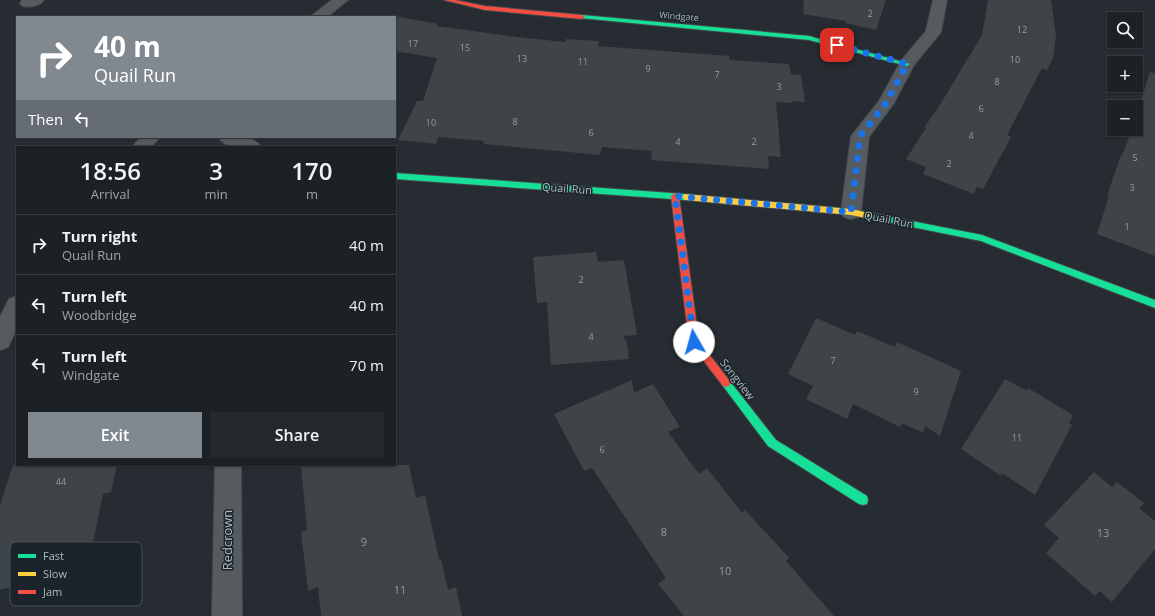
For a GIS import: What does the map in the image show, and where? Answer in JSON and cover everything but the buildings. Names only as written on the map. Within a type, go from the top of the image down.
[{"type":"street","points":[[318,16],[341,0]]},
{"type":"street","name":"Windgate","points":[[447,0],[486,8],[809,38],[907,64]]},
{"type":"street","points":[[851,212],[860,136],[886,103],[907,64],[933,32],[940,0]]},
{"type":"street","points":[[142,146],[150,138]]},
{"type":"street","points":[[230,138],[250,146]]},
{"type":"street","name":"Quail Run","points":[[396,176],[675,196],[851,212],[982,238],[1155,304]]},
{"type":"street","name":"Songview","points":[[675,196],[694,342],[772,443],[863,500]]},
{"type":"street","points":[[0,340],[16,307]]},
{"type":"street","name":"Redcrown","points":[[227,616],[228,466]]},
{"type":"traffic: fast","points":[[582,17],[809,38],[907,64]]},
{"type":"traffic: fast","points":[[396,176],[685,197]]},
{"type":"traffic: fast","points":[[866,215],[982,238],[1155,304]]},
{"type":"traffic: fast","points":[[726,383],[772,443],[863,500]]},
{"type":"traffic: slow","points":[[685,197],[851,212],[866,215]]},
{"type":"traffic: jam","points":[[447,0],[485,8],[582,17]]},
{"type":"traffic: jam","points":[[675,196],[694,342],[726,383]]},
{"type":"route","points":[[694,342],[675,196],[851,212],[860,136],[886,103],[907,64],[837,45]]}]
